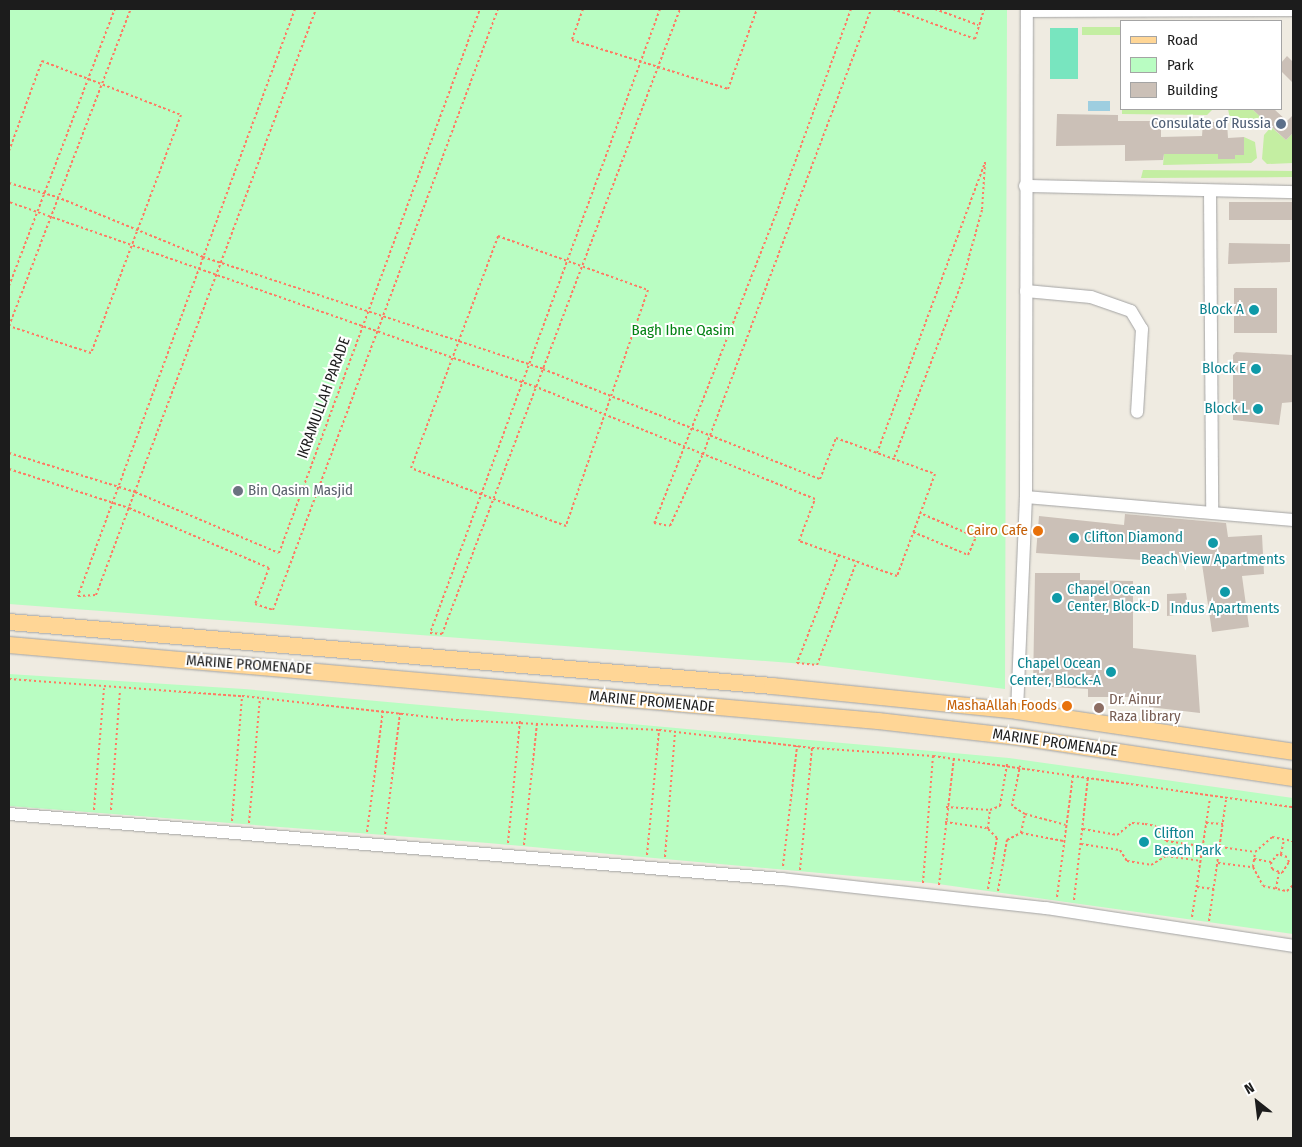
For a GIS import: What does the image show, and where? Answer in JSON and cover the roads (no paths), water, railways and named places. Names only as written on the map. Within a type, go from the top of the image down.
[{"type":"main road","name":"MARINE PROMENADE","points":[[9,622],[312,645],[1017,711],[1293,752]]},
{"type":"main road","points":[[241,665],[249,657],[246,640]]},
{"type":"main road","name":"MARINE PROMENADE","points":[[9,645],[308,669],[878,721],[1018,737],[1293,778]]},
{"type":"main road","points":[[308,669],[302,656],[312,645]]},
{"type":"street","points":[[1017,711],[1026,498],[1024,186],[1027,10],[1293,10]]},
{"type":"street","points":[[1024,186],[1293,192]]},
{"type":"street","points":[[1210,191],[1212,510]]},
{"type":"street","points":[[1026,292],[1091,297],[1131,311],[1142,329],[1137,412]]},
{"type":"street","points":[[1026,498],[1212,510],[1293,520]]},
{"type":"street","points":[[9,814],[782,879],[1046,908],[1293,946]]},
{"type":"water","points":[[1088,101],[1110,101],[1110,111],[1088,111]]},
{"type":"place","name":"Consulate of Russia","points":[[1281,124]]},
{"type":"place","name":"Block A","points":[[1254,310]]},
{"type":"place","name":"Block E","points":[[1256,369]]},
{"type":"place","name":"Block L","points":[[1258,409]]},
{"type":"place","name":"Bin Qasim Masjid","points":[[238,491]]},
{"type":"place","name":"Cairo Cafe","points":[[1038,531]]},
{"type":"place","name":"Clifton Diamond","points":[[1074,538]]},
{"type":"place","name":"Beach View Apartments","points":[[1213,543]]},
{"type":"place","name":"Indus Apartments","points":[[1225,592]]},
{"type":"place","name":"Chapel Ocean Center, Block-D","points":[[1057,598]]},
{"type":"place","name":"Chapel Ocean Center, Block-A","points":[[1111,672]]},
{"type":"place","name":"MashaAllah Foods","points":[[1067,706]]},
{"type":"place","name":"Dr. Ainur Raza library","points":[[1099,708]]},
{"type":"place","name":"Clifton Beach Park","points":[[1144,842]]},
{"type":"park label","name":"Bagh Ibne Qasim","points":[[683,331]]}]
